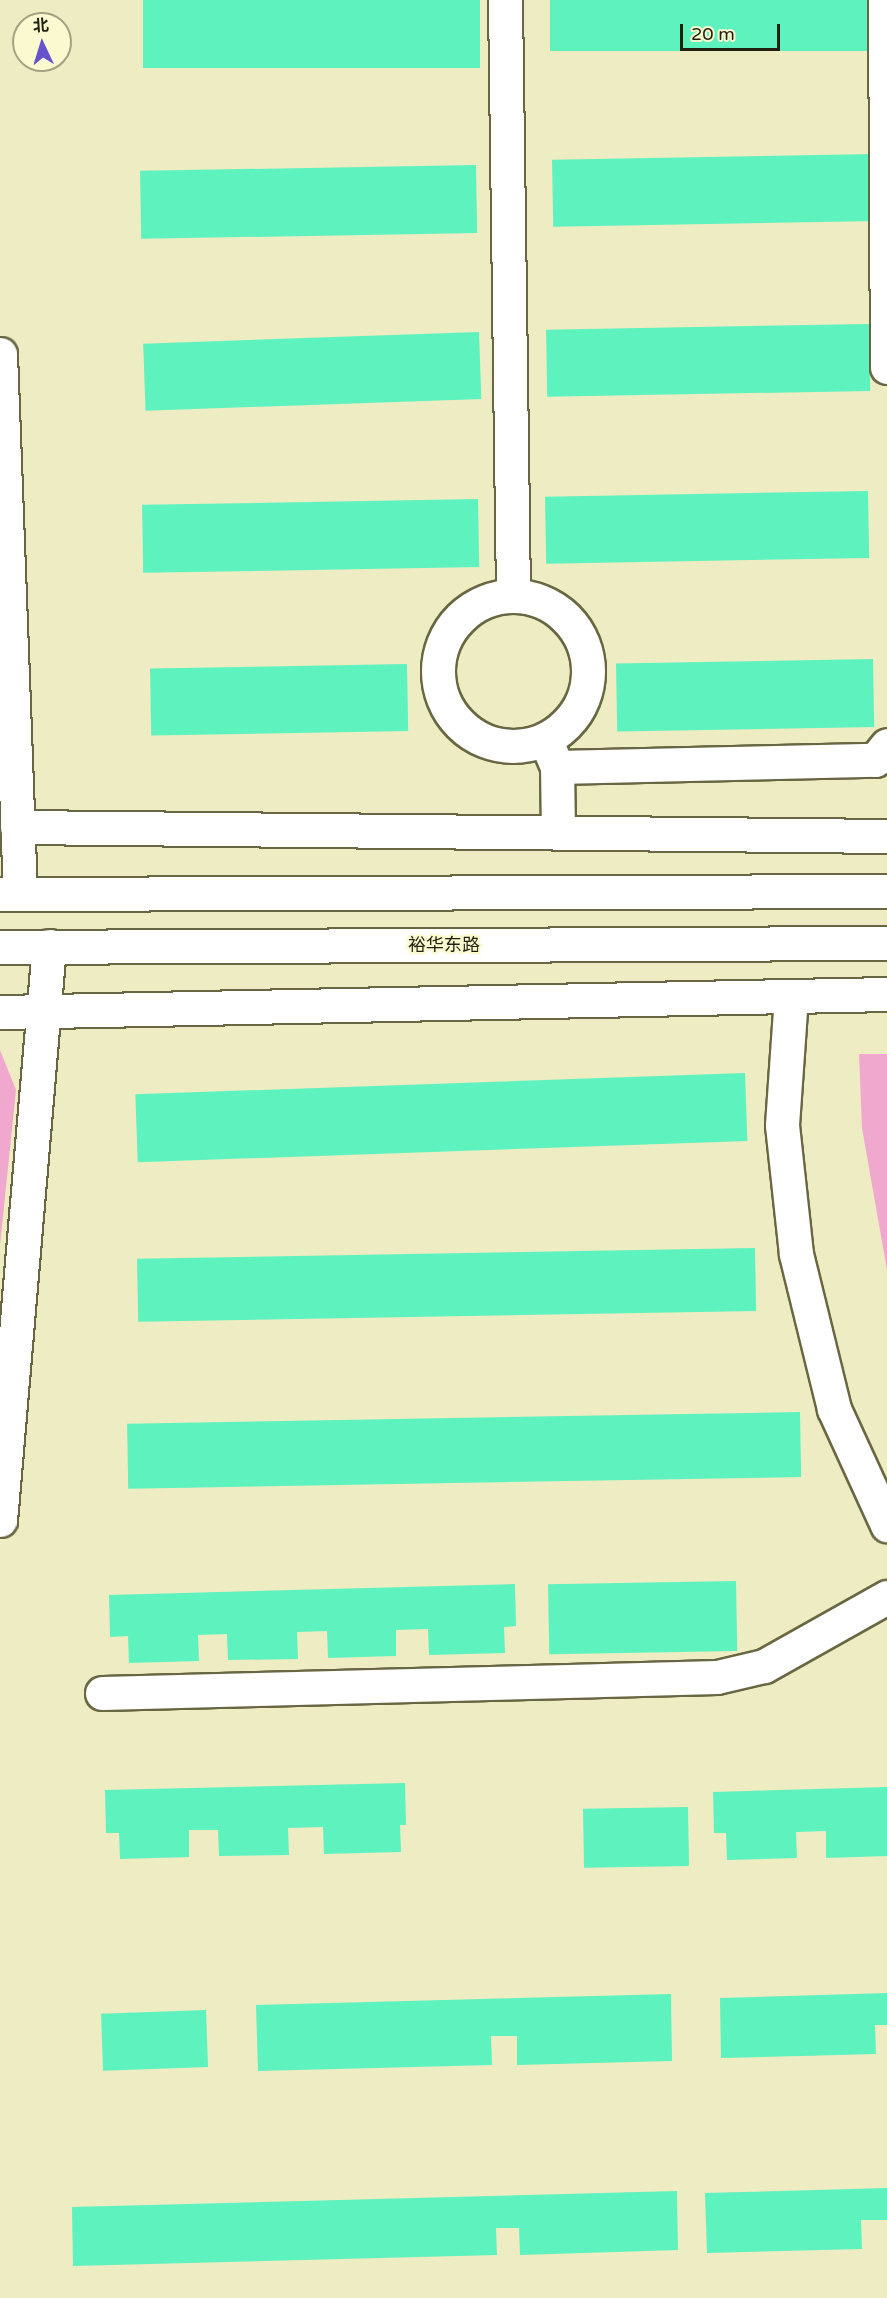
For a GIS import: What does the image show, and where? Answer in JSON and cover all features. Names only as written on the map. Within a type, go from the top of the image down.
[{"type":"street","points":[[505,0],[513,595]]},
{"type":"street","points":[[885,0],[887,367]]},
{"type":"street","points":[[0,354],[17,827],[10,894],[887,891]]},
{"type":"street","points":[[558,832],[550,753],[560,729],[583,699],[588,682],[587,655],[577,631],[566,617],[542,602],[513,595],[476,605],[448,632],[440,652],[441,693],[450,712],[481,739],[550,753],[875,760],[887,745]]},
{"type":"street","points":[[17,827],[887,836]]},
{"type":"street","name":"裕华东路","points":[[0,946],[887,943]]},
{"type":"street","points":[[0,1520],[49,946]]},
{"type":"street","points":[[0,1012],[887,994]]},
{"type":"street","points":[[791,996],[782,1125],[796,1254],[834,1409],[887,1526]]},
{"type":"street","points":[[102,1693],[717,1677],[764,1666],[887,1597]]},
{"type":"shaded area","points":[[0,1050],[16,1090],[0,1245]]},
{"type":"shaded area","points":[[859,1054],[887,1054],[887,1270],[862,1128]]},
{"type":"building","points":[[143,0],[480,0],[480,68],[143,68]]},
{"type":"building","points":[[550,0],[873,0],[873,51],[550,51]]},
{"type":"building","points":[[875,154],[876,221],[553,227],[552,160]]},
{"type":"building","points":[[476,165],[477,233],[141,239],[140,171]]},
{"type":"building","points":[[869,324],[870,391],[547,397],[546,330]]},
{"type":"building","points":[[479,332],[481,399],[146,411],[143,344]]},
{"type":"building","points":[[868,491],[869,558],[546,564],[545,497]]},
{"type":"building","points":[[478,499],[479,567],[143,573],[142,505]]},
{"type":"building","points":[[873,659],[874,727],[617,731],[616,663]]},
{"type":"building","points":[[407,664],[408,731],[151,735],[150,668]]},
{"type":"building","points":[[745,1073],[747,1141],[138,1162],[135,1094]]},
{"type":"building","points":[[755,1248],[756,1311],[138,1322],[137,1259]]},
{"type":"building","points":[[800,1412],[801,1477],[128,1489],[127,1424]]},
{"type":"building","points":[[736,1581],[737,1651],[549,1654],[548,1584]]},
{"type":"building","points":[[515,1584],[516,1626],[504,1627],[505,1653],[429,1655],[428,1629],[396,1630],[396,1656],[328,1658],[327,1631],[297,1632],[298,1659],[228,1660],[227,1634],[198,1635],[199,1661],[129,1663],[128,1636],[110,1637],[109,1595]]},
{"type":"building","points":[[405,1783],[406,1825],[400,1825],[401,1852],[324,1854],[323,1827],[288,1828],[289,1855],[219,1856],[218,1830],[189,1830],[189,1857],[120,1859],[119,1833],[106,1833],[105,1790]]},
{"type":"building","points":[[887,1787],[887,1856],[826,1858],[826,1831],[796,1832],[797,1858],[727,1860],[726,1833],[714,1833],[713,1792]]},
{"type":"building","points":[[688,1807],[689,1866],[584,1868],[583,1809]]},
{"type":"building","points":[[887,1993],[887,2025],[875,2025],[876,2054],[721,2058],[720,1998]]},
{"type":"building","points":[[671,1994],[672,2061],[517,2065],[517,2036],[491,2036],[492,2065],[258,2071],[256,2005]]},
{"type":"building","points":[[206,2010],[208,2067],[103,2071],[101,2014]]},
{"type":"building","points":[[887,2188],[887,2220],[861,2220],[862,2249],[707,2253],[705,2193]]},
{"type":"building","points":[[677,2191],[678,2250],[520,2255],[519,2228],[496,2228],[497,2255],[73,2266],[72,2207]]}]
